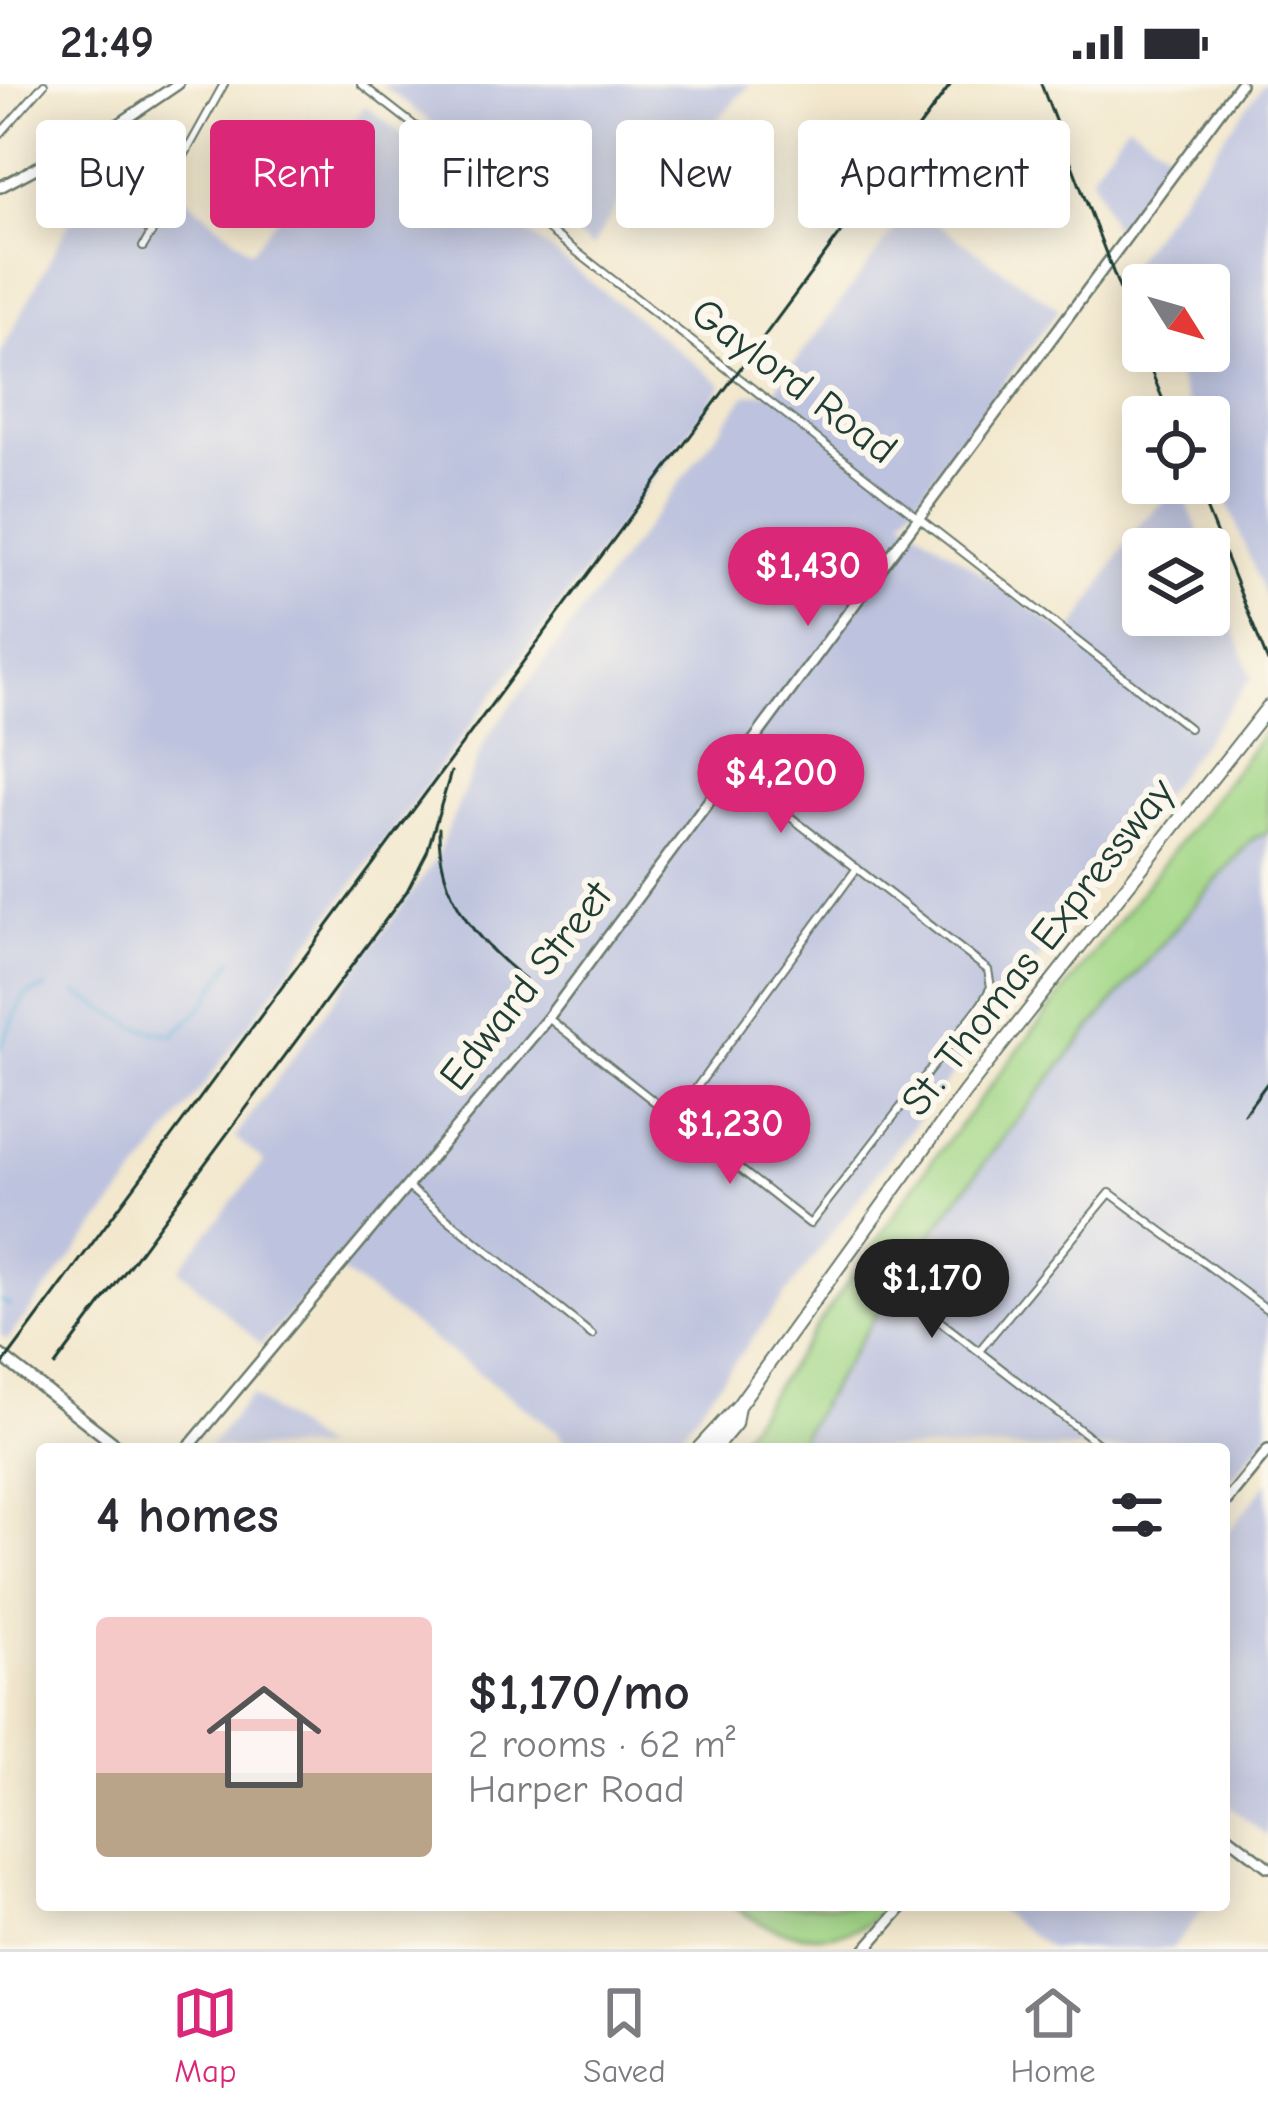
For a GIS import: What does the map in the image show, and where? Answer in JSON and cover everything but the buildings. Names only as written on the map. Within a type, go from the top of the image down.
[{"type":"highway","name":"St. Thomas Expressway","points":[[704,1443],[738,1406],[951,1110],[1268,706]]},
{"type":"highway","name":"St. Thomas Expressway","points":[[719,1443],[735,1424],[738,1406]]},
{"type":"main road","points":[[0,1355],[113,1443]]},
{"type":"street","points":[[0,134],[44,84]]},
{"type":"street","points":[[0,187],[119,124],[178,84]]},
{"type":"street","points":[[143,247],[164,211],[160,204],[224,84]]},
{"type":"street","name":"Gaylord Road","points":[[361,84],[1189,728]]},
{"type":"street","name":"Edward Street","points":[[192,1443],[548,1018],[1240,84]]},
{"type":"street","points":[[548,1018],[810,1224],[991,987],[988,970],[731,771]]},
{"type":"street","points":[[675,1117],[857,868]]},
{"type":"street","points":[[409,1188],[592,1335]]},
{"type":"street","points":[[979,1351],[1110,1193],[1268,1310]]},
{"type":"street","points":[[910,1298],[1097,1443]]},
{"type":"street","points":[[1230,1497],[1268,1450]]},
{"type":"street","points":[[1230,1838],[1268,1867]]},
{"type":"street","points":[[866,1949],[899,1911]]},
{"type":"shaded area","points":[[381,84],[750,84],[717,120],[616,120],[616,207],[592,247],[567,228],[592,228],[592,120],[428,120]]},
{"type":"shaded area","points":[[1263,84],[1268,84],[1268,604],[1228,504],[1230,396],[1184,396],[1175,372],[1230,372],[1230,264],[1131,263]]},
{"type":"shaded area","points":[[365,106],[399,132],[399,228],[522,228],[723,385],[150,1158],[7,1340],[0,1335],[0,354],[66,228],[186,228],[186,197],[210,217],[210,228],[223,228],[251,251],[269,228],[375,228],[375,120],[354,120]]},
{"type":"shaded area","points":[[1128,123],[1171,153],[1115,232],[1091,174]]},
{"type":"shaded area","points":[[896,228],[943,228],[1059,309],[903,518],[1070,636],[1122,550],[1122,636],[1230,636],[1230,618],[1252,677],[674,1443],[566,1443],[557,1431],[335,1267],[261,1345],[179,1269],[264,1162],[235,1137],[435,860],[486,739],[746,395],[774,391]]},
{"type":"shaded area","points":[[1160,504],[1188,504],[1197,528],[1137,528]]},
{"type":"shaded area","points":[[1268,831],[1268,1433],[1230,1480],[1230,1443],[798,1443],[870,1320],[993,1150],[1076,1043],[1251,840]]},
{"type":"shaded area","points":[[251,1395],[316,1443],[212,1443]]},
{"type":"shaded area","points":[[1268,1482],[1268,1837],[1230,1807],[1230,1530]]},
{"type":"shaded area","points":[[1000,1911],[1201,1911],[1172,1949],[1050,1949]]},
{"type":"green space","points":[[1268,728],[1268,831],[1251,840],[1007,1133],[895,1287],[799,1443],[736,1443],[926,1169]]},
{"type":"green space","points":[[742,1911],[884,1911],[855,1929],[814,1936]]},
{"type":"waterway","points":[[76,993],[139,1028],[173,1035],[205,1004],[233,959]]},
{"type":"waterway","points":[[0,1048],[25,995],[46,988]]},
{"type":"waterway","points":[[0,1300],[10,1306]]},
{"type":"railway","points":[[0,1368],[951,84]]},
{"type":"railway","points":[[1041,84],[1122,295]]},
{"type":"railway","points":[[1152,372],[1161,396]]},
{"type":"railway","points":[[1204,504],[1268,662]]},
{"type":"railway","points":[[55,1366],[407,891],[427,852],[451,772]]},
{"type":"railway","points":[[439,828],[445,875],[463,914],[490,949],[525,979]]},
{"type":"railway","points":[[1244,1114],[1268,1082]]}]
